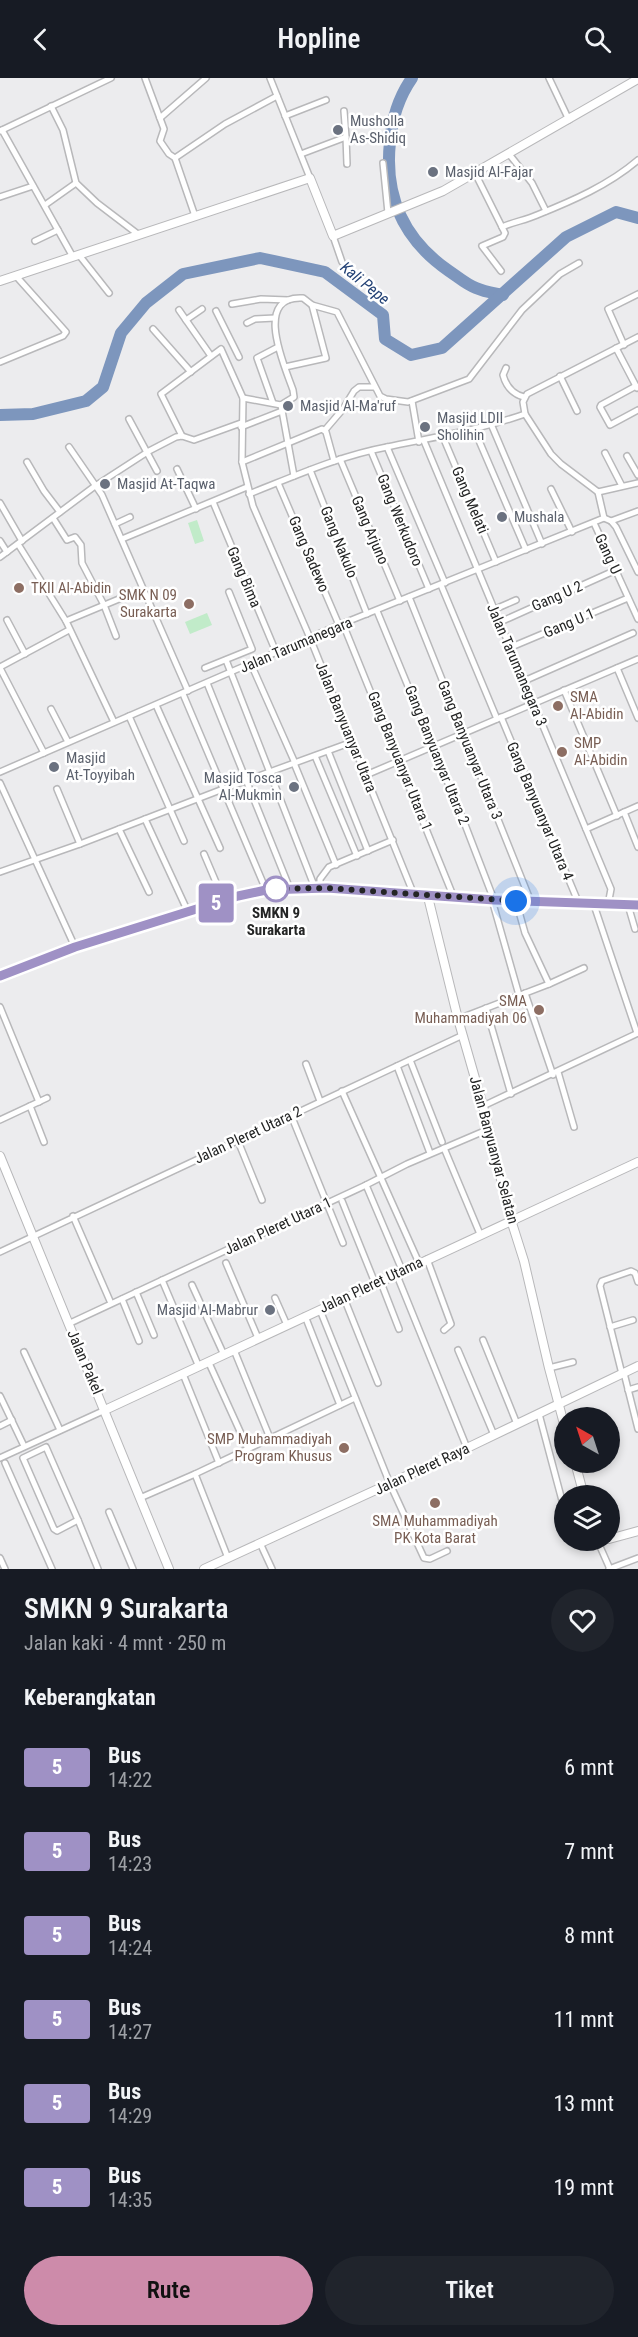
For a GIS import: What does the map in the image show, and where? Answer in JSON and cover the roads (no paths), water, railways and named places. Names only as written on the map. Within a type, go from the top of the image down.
[{"type":"street","points":[[110,293],[76,256],[58,230],[1,131],[111,78]]},
{"type":"street","points":[[145,78],[164,131],[160,141],[169,154],[175,158],[195,216]]},
{"type":"street","points":[[160,118],[206,78]]},
{"type":"street","points":[[270,78],[342,262]]},
{"type":"street","points":[[549,78],[569,120]]},
{"type":"street","points":[[333,236],[442,191],[638,79]]},
{"type":"street","points":[[175,158],[225,124],[277,96]]},
{"type":"street","points":[[285,116],[302,107],[326,100]]},
{"type":"street","points":[[51,106],[63,130],[75,183],[139,235]]},
{"type":"street","points":[[344,111],[347,164]]},
{"type":"street","points":[[301,154],[346,137]]},
{"type":"street","points":[[509,154],[532,183],[546,211]]},
{"type":"street","points":[[502,227],[588,193],[625,172],[638,160]]},
{"type":"street","points":[[383,163],[389,213]]},
{"type":"street","points":[[476,173],[505,233],[503,237],[482,246],[501,271]]},
{"type":"street","points":[[0,281],[310,178]]},
{"type":"street","points":[[45,206],[75,183]]},
{"type":"street","points":[[0,197],[33,186]]},
{"type":"street","points":[[35,241],[58,230]]},
{"type":"street","points":[[232,304],[261,299],[303,298],[312,305],[337,312],[380,396],[401,402],[412,401],[472,377],[522,310],[560,274],[579,263]]},
{"type":"street","points":[[0,362],[63,336],[66,332],[16,276]]},
{"type":"street","points":[[624,345],[608,309],[638,294]]},
{"type":"street","points":[[0,557],[95,486],[147,452],[182,436],[194,440],[241,425],[282,408],[291,400],[294,394],[275,332],[275,318],[282,304],[288,300]]},
{"type":"street","points":[[285,367],[326,358],[312,305]]},
{"type":"street","points":[[179,309],[211,356]]},
{"type":"street","points":[[186,320],[202,309]]},
{"type":"street","points":[[216,311],[239,357]]},
{"type":"street","points":[[247,323],[255,319],[275,318]]},
{"type":"street","points":[[153,329],[191,372]]},
{"type":"street","points":[[506,368],[503,375],[509,389],[515,395],[524,397],[560,376],[638,337]]},
{"type":"street","points":[[182,436],[162,394],[233,342]]},
{"type":"street","points":[[273,404],[257,357],[278,347]]},
{"type":"street","points":[[616,348],[637,385],[600,407],[610,425],[638,410]]},
{"type":"street","points":[[221,349],[243,398],[282,408]]},
{"type":"street","points":[[560,376],[578,411]]},
{"type":"street","points":[[242,462],[287,442],[325,430],[343,409],[354,391],[359,387],[373,385]]},
{"type":"street","points":[[524,397],[525,414],[551,454],[598,492],[604,518],[611,521],[621,534],[637,570]]},
{"type":"street","name":"Jalan Banyuanyar Utara","points":[[243,398],[242,462],[248,490],[414,895]]},
{"type":"street","name":"Jalan Tarumanegara 3","points":[[412,401],[421,441],[618,906]]},
{"type":"street","points":[[282,408],[294,476]]},
{"type":"street","points":[[122,539],[213,502],[278,483],[337,460],[387,447],[443,437],[525,414]]},
{"type":"street","points":[[129,419],[157,471]]},
{"type":"street","points":[[491,424],[542,544]]},
{"type":"street","points":[[474,429],[526,550]]},
{"type":"street","name":"Gang Arjuno","points":[[325,430],[400,601]]},
{"type":"street","name":"Gang Melati","points":[[443,437],[496,562]]},
{"type":"street","points":[[69,447],[95,486],[122,539],[266,890]]},
{"type":"street","name":"Gang Banyuanyar Utara 4","points":[[387,447],[579,904]]},
{"type":"street","name":"Gang Werkudoro","points":[[371,451],[429,590]]},
{"type":"street","points":[[605,453],[622,486]]},
{"type":"street","points":[[627,456],[638,475]]},
{"type":"street","points":[[27,462],[60,512]]},
{"type":"street","points":[[177,469],[196,509]]},
{"type":"street","name":"Gang Nakulo","points":[[310,470],[367,614]]},
{"type":"street","name":"Gang Sadewo","points":[[278,483],[341,624]]},
{"type":"street","points":[[598,492],[638,483]]},
{"type":"street","points":[[551,489],[572,532]]},
{"type":"street","points":[[0,502],[20,542],[66,621],[102,693],[114,723]]},
{"type":"street","name":"Gang Bima","points":[[213,502],[276,652]]},
{"type":"street","points":[[611,521],[638,511]]},
{"type":"street","points":[[115,524],[130,517]]},
{"type":"street","points":[[53,518],[67,540],[75,537],[81,545],[82,563],[104,605],[116,636]]},
{"type":"street","name":"Jalan Tarumanegara","points":[[0,772],[341,624],[604,518]]},
{"type":"street","name":"Gang U","points":[[594,523],[638,619]]},
{"type":"street","points":[[0,541],[7,552]]},
{"type":"street","name":"Gang U 2","points":[[498,623],[616,570]]},
{"type":"street","points":[[66,621],[143,589]]},
{"type":"street","points":[[206,668],[252,649],[229,592]]},
{"type":"street","name":"Gang Banyuanyar Utara 3","points":[[409,597],[531,902]]},
{"type":"street","name":"Gang U 1","points":[[509,648],[628,598]]},
{"type":"street","points":[[493,610],[516,600]]},
{"type":"street","name":"Gang Banyuanyar Utara 2","points":[[377,611],[493,900],[522,994],[556,1073],[574,1127]]},
{"type":"street","points":[[7,620],[25,654]]},
{"type":"street","name":"Gang Banyuanyar Utara 1","points":[[341,624],[399,759],[454,898]]},
{"type":"street","points":[[44,753],[0,668],[69,630]]},
{"type":"street","points":[[524,681],[633,633]]},
{"type":"street","points":[[366,775],[638,659]]},
{"type":"street","points":[[226,660],[318,888]]},
{"type":"street","points":[[251,664],[336,865]]},
{"type":"street","points":[[617,668],[638,718]]},
{"type":"street","points":[[207,683],[290,889]]},
{"type":"street","points":[[564,690],[617,816]]},
{"type":"street","points":[[156,705],[200,798],[220,848]]},
{"type":"street","points":[[51,709],[68,742]]},
{"type":"street","points":[[129,716],[184,841]]},
{"type":"street","points":[[0,872],[352,742]]},
{"type":"street","points":[[328,751],[368,851]]},
{"type":"street","points":[[315,756],[357,856]]},
{"type":"street","points":[[0,783],[75,947]]},
{"type":"street","points":[[57,789],[80,844]]},
{"type":"street","points":[[586,829],[638,806]]},
{"type":"street","points":[[624,812],[638,847]]},
{"type":"street","points":[[145,819],[188,912]]},
{"type":"street","points":[[119,829],[149,892]]},
{"type":"street","points":[[318,888],[323,873],[393,840]]},
{"type":"street","points":[[204,854],[224,901]]},
{"type":"street","points":[[0,976],[75,947],[266,890],[318,888],[428,897],[608,906],[638,905]]},
{"type":"street","points":[[608,906],[611,889]]},
{"type":"street","name":"Jalan Banyuanyar Selatan","points":[[428,897],[511,1220],[524,1261],[560,1407]]},
{"type":"street","points":[[516,901],[525,933],[549,984]]},
{"type":"street","points":[[483,1106],[638,1033],[594,905]]},
{"type":"street","points":[[628,905],[635,929]]},
{"type":"street","points":[[458,1019],[584,968]]},
{"type":"street","points":[[0,1007],[39,1101]]},
{"type":"street","points":[[486,1008],[512,1094]]},
{"type":"street","name":"Jalan Pleret Utara 2","points":[[0,1252],[463,1035]]},
{"type":"street","points":[[410,1060],[480,1234]]},
{"type":"street","points":[[306,1064],[320,1101]]},
{"type":"street","points":[[397,1066],[430,1153]]},
{"type":"street","points":[[342,1091],[380,1178],[423,1261],[451,1324],[444,1330]]},
{"type":"street","points":[[0,1120],[46,1098]]},
{"type":"street","points":[[30,1106],[44,1142]]},
{"type":"street","points":[[291,1115],[343,1243]]},
{"type":"street","name":"Jalan Pleret Utara 1","points":[[68,1324],[366,1185],[443,1145],[489,1129]]},
{"type":"street","points":[[238,1141],[262,1200]]},
{"type":"street","name":"Jalan Pakel","points":[[0,1156],[169,1569]]},
{"type":"street","name":"Jalan Pleret Utama","points":[[105,1410],[638,1161]]},
{"type":"street","points":[[366,1185],[467,1448]]},
{"type":"street","points":[[342,1201],[399,1329]]},
{"type":"street","points":[[73,1216],[110,1301]]},
{"type":"street","points":[[226,1263],[258,1338]]},
{"type":"street","points":[[638,1267],[602,1281],[600,1284],[638,1429]]},
{"type":"street","points":[[631,1271],[635,1273],[638,1282]]},
{"type":"street","points":[[162,1280],[199,1367]]},
{"type":"street","points":[[192,1285],[224,1355]]},
{"type":"street","points":[[136,1292],[154,1335]]},
{"type":"street","points":[[275,1298],[286,1325]]},
{"type":"street","points":[[344,1298],[378,1383]]},
{"type":"street","points":[[122,1299],[139,1341]]},
{"type":"street","points":[[320,1310],[390,1484],[424,1558],[430,1559],[447,1551]]},
{"type":"street","points":[[305,1316],[340,1405]]},
{"type":"street","points":[[610,1327],[633,1320]]},
{"type":"street","points":[[483,1340],[517,1424]]},
{"type":"street","points":[[234,1350],[270,1438]]},
{"type":"street","points":[[458,1350],[494,1435]]},
{"type":"street","points":[[24,1352],[60,1430]]},
{"type":"street","points":[[549,1368],[573,1362]]},
{"type":"street","points":[[209,1363],[248,1449]]},
{"type":"street","name":"Jalan Pleret Raya","points":[[204,1569],[467,1448],[638,1366]]},
{"type":"street","points":[[183,1374],[219,1463]]},
{"type":"street","points":[[628,1390],[638,1387]]},
{"type":"street","points":[[0,1396],[24,1446]]},
{"type":"street","points":[[140,1498],[355,1398]]},
{"type":"street","points":[[0,1458],[105,1410]]},
{"type":"street","points":[[538,1414],[558,1485]]},
{"type":"street","points":[[0,1426],[12,1420]]},
{"type":"street","points":[[78,1520],[57,1530],[54,1529],[23,1456],[48,1448],[99,1569]]},
{"type":"street","points":[[5,1463],[52,1569]]},
{"type":"street","points":[[195,1474],[228,1558]]},
{"type":"street","points":[[109,1512],[133,1569]]},
{"type":"street","points":[[620,1536],[638,1531]]},
{"type":"street","points":[[260,1543],[272,1569]]},
{"type":"street","points":[[604,1551],[610,1569],[638,1558]]},
{"type":"street","points":[[0,1558],[5,1569]]},
{"type":"waterway","points":[[412,78],[397,108],[390,142],[390,181],[400,216],[420,246],[433,259],[473,287],[503,295]]},
{"type":"waterway","name":"Kali Pepe","points":[[0,415],[33,414],[86,401],[103,387],[121,333],[146,303],[183,274],[260,258],[325,272],[383,315],[385,339],[411,355],[442,348],[566,237],[616,212],[638,218]]},
{"type":"place","name":"Musholla As-Shidiq","points":[[338,130]]},
{"type":"place","name":"Masjid Al-Fajar","points":[[433,172]]},
{"type":"place","name":"Masjid Al-Ma'ruf","points":[[288,406]]},
{"type":"place","name":"Masjid LDII Sholihin","points":[[425,427]]},
{"type":"place","name":"Masjid At-Taqwa","points":[[105,484]]},
{"type":"place","name":"Mushala","points":[[502,517]]},
{"type":"place","name":"TKII Al-Abidin","points":[[19,588]]},
{"type":"place","name":"SMK N 09 Surakarta","points":[[189,604]]},
{"type":"place","name":"SMA Al-Abidin","points":[[558,706]]},
{"type":"place","name":"SMP Al-Abidin","points":[[562,752]]},
{"type":"place","name":"Masjid At-Toyyibah","points":[[54,767]]},
{"type":"place","name":"Masjid Tosca Al-Mukmin","points":[[294,787]]},
{"type":"place","name":"SMKN 9 Surakarta","points":[[276,889]]},
{"type":"place","name":"SMA Muhammadiyah 06","points":[[539,1010]]},
{"type":"place","name":"Masjid Al-Mabrur","points":[[270,1310]]},
{"type":"place","name":"SMP Muhammadiyah Program Khusus","points":[[344,1448]]},
{"type":"place","name":"SMA Muhammadiyah PK Kota Barat","points":[[435,1503]]}]
